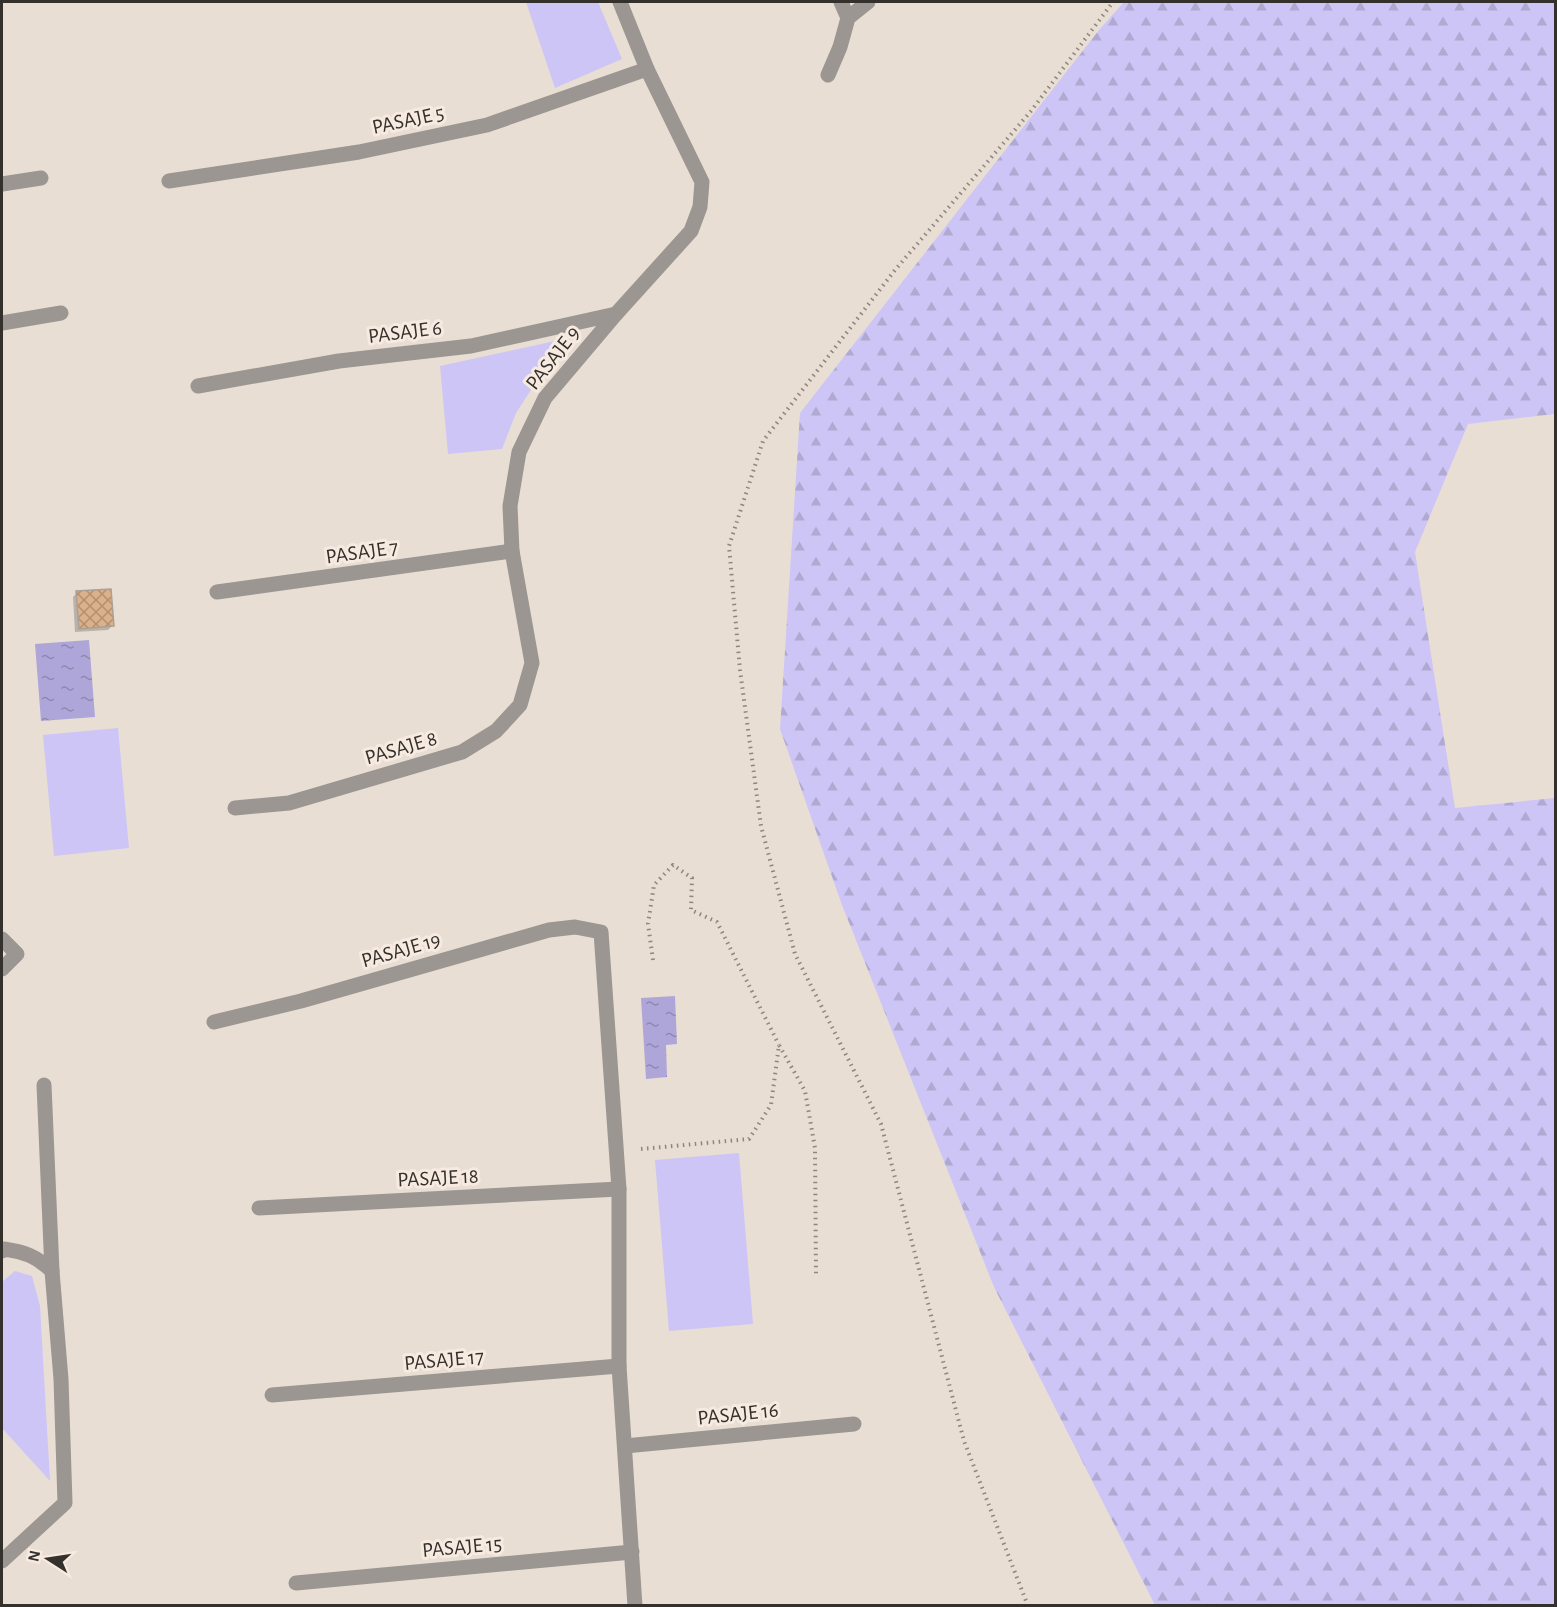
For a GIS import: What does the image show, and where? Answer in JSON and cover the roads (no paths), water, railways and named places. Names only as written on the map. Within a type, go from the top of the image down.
[{"type":"street","points":[[620,2],[647,69]]},
{"type":"street","points":[[841,2],[848,18]]},
{"type":"street","points":[[828,75],[840,47],[848,18],[868,2]]},
{"type":"street","name":"PASAJE 5","points":[[169,181],[359,152],[487,125],[647,69]]},
{"type":"street","name":"PASAJE 9","points":[[532,663],[512,551],[510,506],[519,452],[545,398],[616,314],[691,231],[700,207],[702,182],[647,69]]},
{"type":"street","points":[[2,184],[41,178]]},
{"type":"street","points":[[2,323],[61,313]]},
{"type":"street","name":"PASAJE 6","points":[[198,386],[339,361],[471,346],[616,314]]},
{"type":"street","name":"PASAJE 7","points":[[217,592],[512,551]]},
{"type":"street","name":"PASAJE 8","points":[[235,808],[289,802],[462,752],[496,731],[520,705],[532,663]]},
{"type":"street","name":"PASAJE 19","points":[[214,1022],[301,1001],[549,930],[576,927],[601,932],[619,1189]]},
{"type":"street","points":[[2,939],[17,954],[2,969]]},
{"type":"street","points":[[2,1561],[65,1503],[61,1379],[52,1271],[44,1085]]},
{"type":"street","points":[[619,1189],[620,1366],[636,1605]]},
{"type":"street","name":"PASAJE 18","points":[[259,1208],[619,1189]]},
{"type":"street","points":[[2,1251],[17,1251],[38,1258],[52,1271]]},
{"type":"street","name":"PASAJE 17","points":[[272,1395],[620,1366]]},
{"type":"street","name":"PASAJE 16","points":[[625,1446],[854,1424]]},
{"type":"street","name":"PASAJE 15","points":[[296,1583],[632,1552]]},
{"type":"water","points":[[89,640],[95,717],[41,721],[35,644]]},
{"type":"water","points":[[675,996],[677,1044],[666,1045],[667,1077],[646,1079],[641,998]]}]
